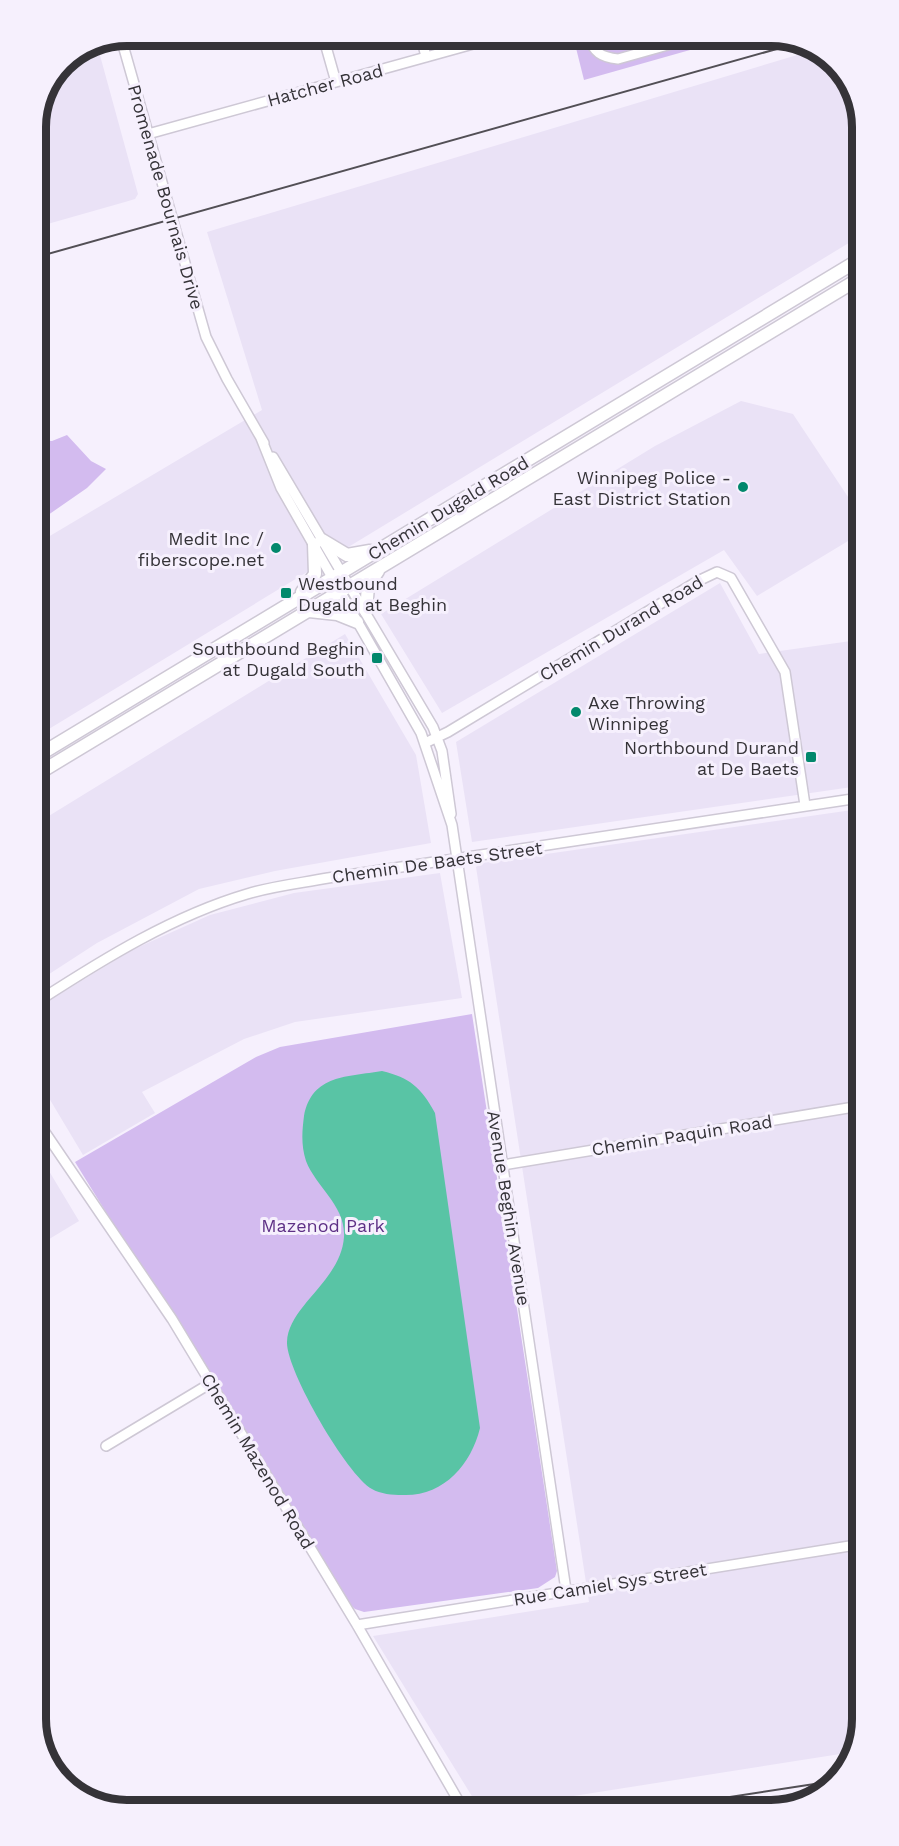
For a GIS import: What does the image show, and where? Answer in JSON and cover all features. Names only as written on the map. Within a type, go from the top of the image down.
[{"type":"main road","name":"Chemin Dugald Road","points":[[47,750],[852,264]]},
{"type":"main road","name":"Chemin Dugald Road","points":[[47,768],[852,283]]},
{"type":"main road","points":[[296,598],[309,585],[315,574],[318,542],[347,555],[380,549]]},
{"type":"main road","points":[[366,611],[368,586],[381,567]]},
{"type":"main road","points":[[309,611],[337,614],[357,622]]},
{"type":"street","name":"Promenade Bournais Drive","points":[[124,47],[194,302],[214,355],[261,438],[290,482],[318,542]]},
{"type":"street","points":[[326,47],[336,82]]},
{"type":"street","points":[[424,47],[426,57]]},
{"type":"street","name":"Hatcher Road","points":[[148,134],[462,47]]},
{"type":"street","points":[[594,47],[604,58],[618,59],[661,47]]},
{"type":"street","points":[[318,542],[338,575]]},
{"type":"street","name":"Chemin Durand Road","points":[[425,743],[717,572],[731,578],[785,672],[805,805]]},
{"type":"street","name":"Avenue Beghin Avenue","points":[[338,575],[357,622],[425,743],[452,825]]},
{"type":"street","name":"Avenue Beghin Avenue","points":[[345,588],[366,611],[428,716],[437,737],[447,780],[456,860],[566,1590]]},
{"type":"street","name":"Chemin De Baets Street","points":[[47,995],[86,970],[168,925],[248,894],[328,878],[852,799]]},
{"type":"street","name":"Chemin Paquin Road","points":[[503,1165],[852,1107]]},
{"type":"street","name":"Chemin Mazenod Road","points":[[47,1135],[172,1319],[357,1625],[458,1800]]},
{"type":"street","points":[[106,1446],[211,1383]]},
{"type":"street","name":"Rue Camiel Sys Street","points":[[357,1625],[852,1546]]},
{"type":"shaded area","points":[[99,52],[138,194],[135,199],[47,224],[49,106],[63,78],[87,57]]},
{"type":"shaded area","points":[[803,53],[817,60],[832,74],[842,87],[851,111],[852,241],[47,730],[47,538],[262,410],[207,232]]},
{"type":"shaded area","points":[[741,401],[793,414],[852,503],[852,539],[757,596],[724,550],[442,713],[381,614],[655,446]]},
{"type":"shaded area","points":[[720,583],[759,654],[852,641],[852,787],[472,842],[456,742]]},
{"type":"shaded area","points":[[345,634],[416,755],[431,843],[275,871],[199,889],[97,943],[47,975],[47,817]]},
{"type":"shaded area","points":[[852,810],[852,1729],[845,1753],[550,1800],[474,1800],[373,1636],[589,1602],[476,867],[483,863]]},
{"type":"shaded area","points":[[440,873],[462,998],[295,1022],[244,1039],[142,1092],[155,1113],[83,1155],[47,1095],[47,1002],[132,950],[210,915],[294,893]]},
{"type":"shaded area","points":[[382,1071],[414,1085],[425,1096],[435,1113],[480,1428],[470,1454],[453,1476],[430,1491],[417,1494],[383,1493],[372,1489],[361,1480],[334,1444],[307,1397],[289,1356],[287,1342],[296,1317],[334,1267],[341,1253],[344,1237],[340,1216],[304,1155],[303,1128],[308,1102],[315,1092],[333,1080]]},
{"type":"shaded area","points":[[47,1168],[79,1221],[47,1240]]},
{"type":"green space","points":[[576,47],[688,47],[690,50],[584,80]]},
{"type":"green space","points":[[67,435],[91,461],[106,469],[87,488],[47,516],[47,441]]},
{"type":"green space","name":"Mazenod Park","points":[[472,1014],[557,1571],[555,1577],[538,1588],[364,1612],[355,1609],[346,1601],[75,1162],[256,1057],[280,1047]]},
{"type":"railway","points":[[47,254],[782,47]]},
{"type":"railway","points":[[711,1800],[821,1783]]},
{"type":"place","name":"Winnipeg Police - East District Station","points":[[743,487]]},
{"type":"place","name":"Medit Inc / fiberscope.net","points":[[276,548]]},
{"type":"place","name":"Westbound Dugald at Beghin","points":[[286,593]]},
{"type":"place","name":"Southbound Beghin at Dugald South","points":[[377,658]]},
{"type":"place","name":"Axe Throwing Winnipeg","points":[[576,712]]},
{"type":"place","name":"Northbound Durand at De Baets","points":[[811,757]]}]
